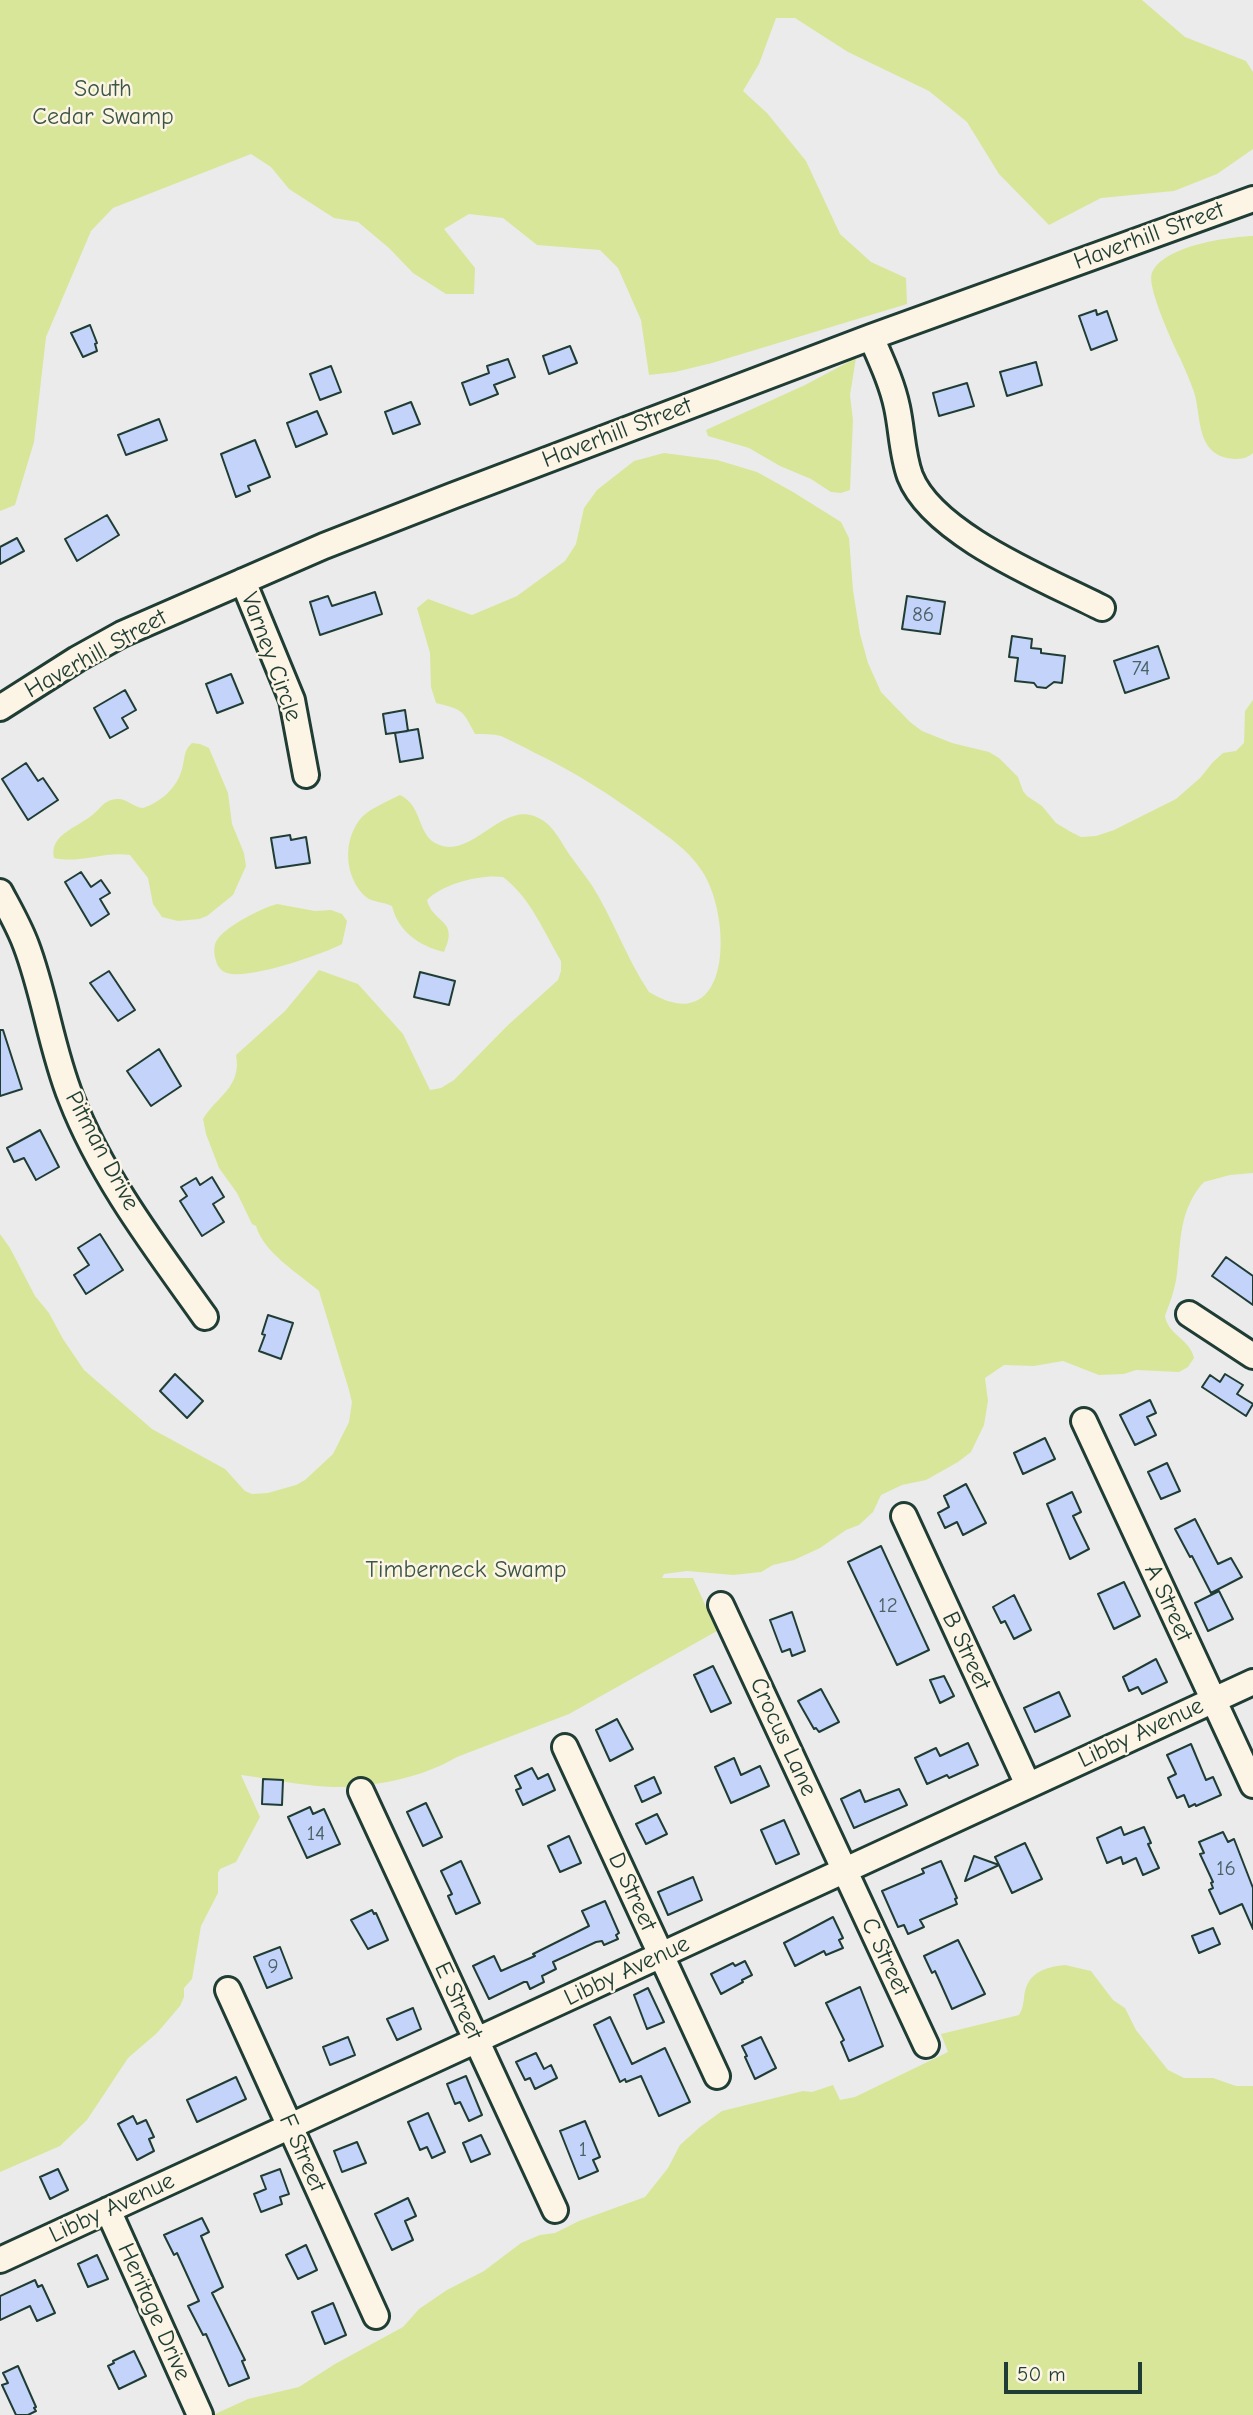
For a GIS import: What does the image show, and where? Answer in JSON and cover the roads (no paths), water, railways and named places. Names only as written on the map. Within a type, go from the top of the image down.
[{"type":"street","name":"Haverhill Street","points":[[0,708],[76,659],[122,634],[243,581],[452,496],[871,337],[1253,199]]},
{"type":"street","points":[[871,337],[893,391],[909,472],[925,501],[965,535],[1102,608]]},
{"type":"street","name":"Varney Circle","points":[[243,581],[292,700],[306,775]]},
{"type":"street","name":"Pitman Drive","points":[[0,892],[27,947],[54,1048],[79,1117],[116,1186],[205,1317]]},
{"type":"street","points":[[1189,1314],[1253,1356]]},
{"type":"street","name":"A Street","points":[[1084,1421],[1253,1785]]},
{"type":"street","name":"B Street","points":[[904,1516],[1028,1785]]},
{"type":"street","name":"Crocus Lane","points":[[721,1605],[845,1870]]},
{"type":"street","name":"Libby Avenue","points":[[0,2260],[1253,1682]]},
{"type":"street","name":"D Street","points":[[565,1747],[717,2076]]},
{"type":"street","name":"E Street","points":[[361,1791],[555,2210]]},
{"type":"street","name":"C Street","points":[[845,1870],[926,2045]]},
{"type":"street","name":"F Street","points":[[228,1990],[376,2316]]},
{"type":"street","name":"Heritage Drive","points":[[108,2210],[200,2415]]},
{"type":"park label","name":"South Cedar Swamp","points":[[103,103]]},
{"type":"park label","name":"Timberneck Swamp","points":[[466,1570]]}]
